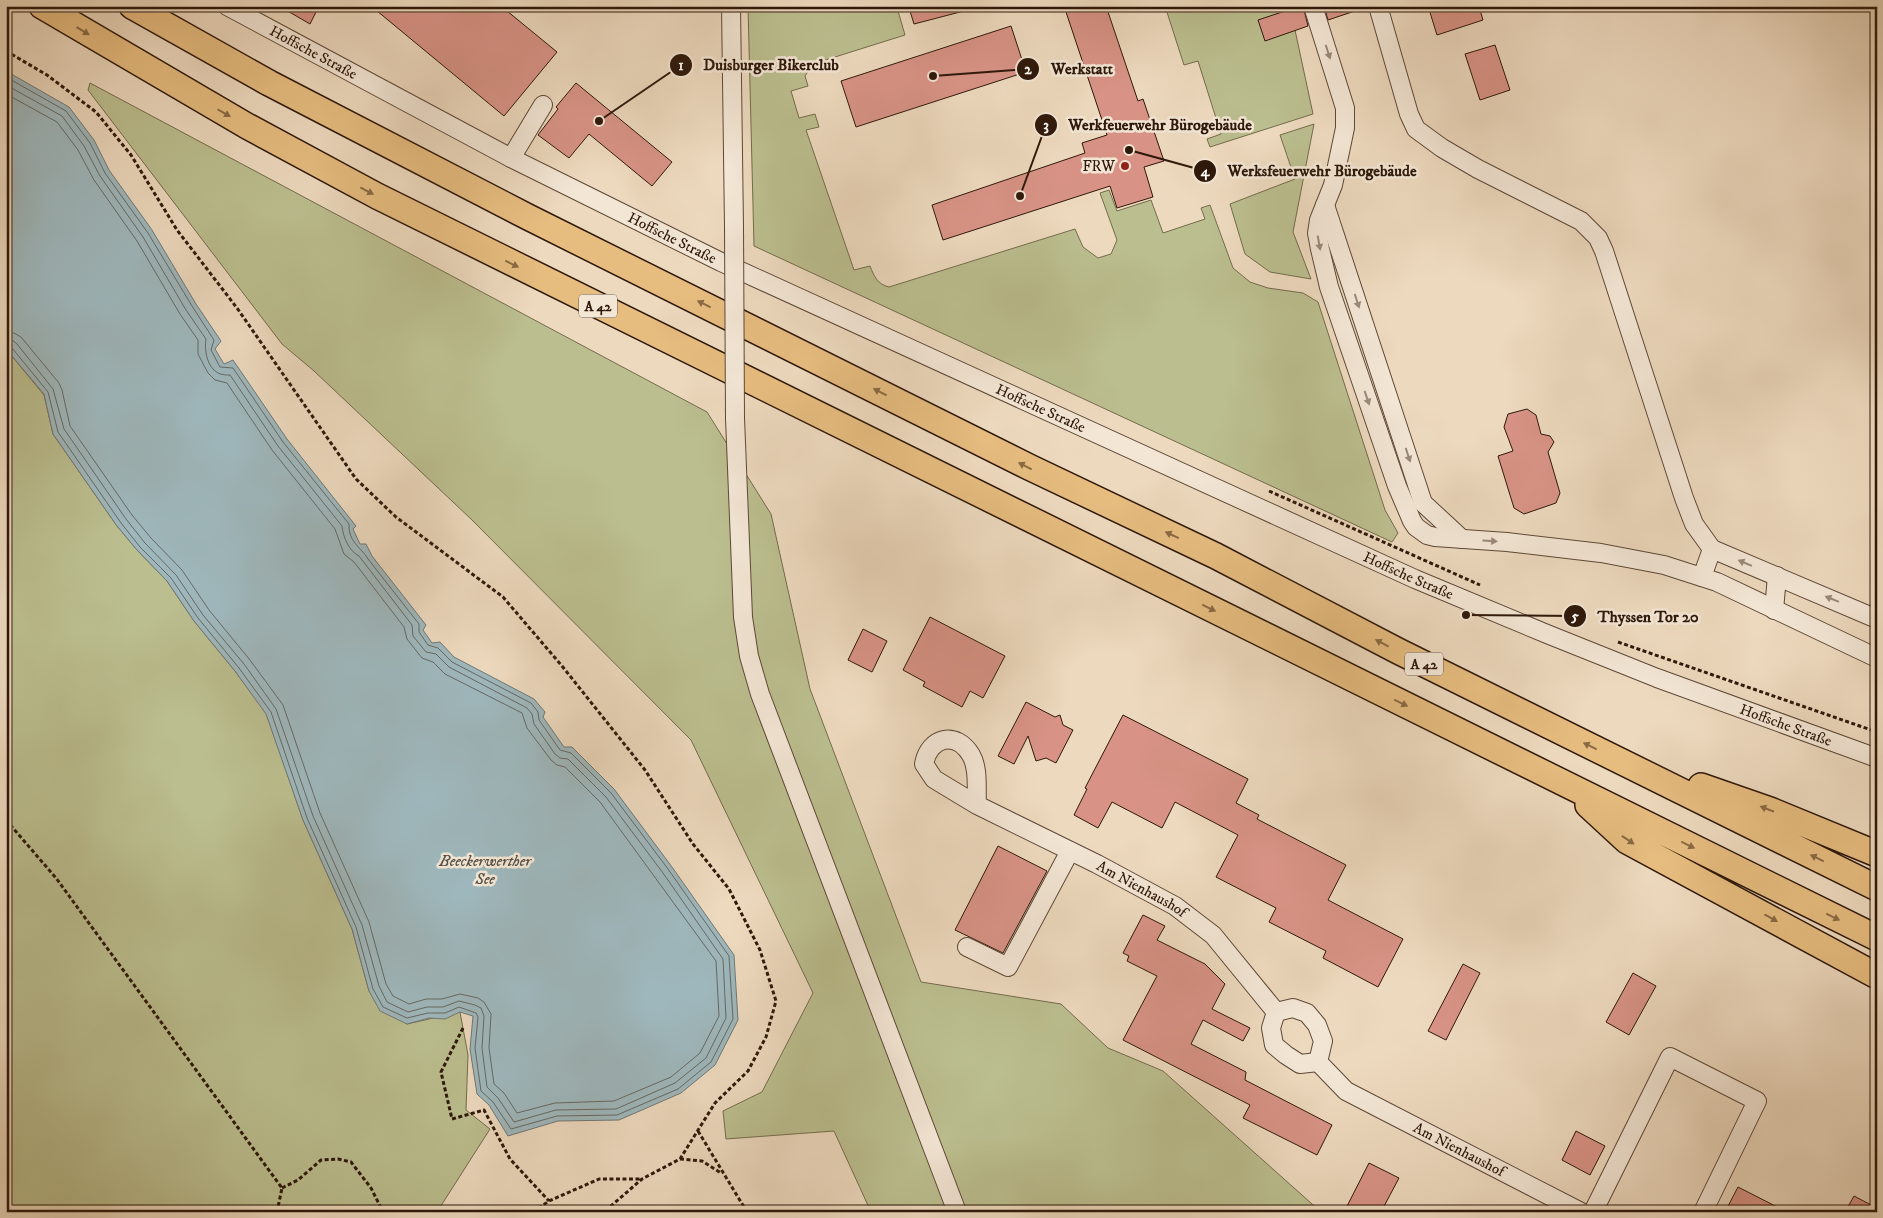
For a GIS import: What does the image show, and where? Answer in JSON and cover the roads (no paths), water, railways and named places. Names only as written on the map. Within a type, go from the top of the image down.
[{"type":"highway","name":"A 42","points":[[42,6],[247,126],[377,196],[1877,938]]},
{"type":"highway","name":"A 42","points":[[132,6],[269,83],[528,217],[783,343],[1029,468],[1216,556],[1398,651],[1877,888]]},
{"type":"highway","points":[[1634,767],[1687,781],[1770,810],[1877,854]]},
{"type":"highway","points":[[1565,785],[1627,840],[1877,976]]},
{"type":"street","name":"Hoffsche Straße","points":[[227,6],[511,158],[721,262],[1415,578],[1650,675],[1877,758]]},
{"type":"street","points":[[731,6],[736,418],[743,617],[752,665],[760,694],[957,1212]]},
{"type":"street","points":[[1312,6],[1345,108],[1345,128],[1333,185],[1325,205],[1424,503],[1462,539],[1507,542],[1618,556],[1664,565],[1717,582],[1877,658]]},
{"type":"street","points":[[1378,6],[1409,114],[1416,129],[1442,148],[1478,169],[1570,215],[1598,238],[1604,251],[1684,498],[1694,524],[1712,549],[1877,619]]},
{"type":"street","points":[[511,158],[543,106]]},
{"type":"street","points":[[1702,578],[1712,549]]},
{"type":"street","points":[[1774,610],[1777,576]]},
{"type":"street","name":"Am Nienhaushof","points":[[976,805],[1070,851],[1175,906],[1213,935],[1276,1012]]},
{"type":"street","points":[[967,947],[1008,967],[1070,851]]},
{"type":"street","points":[[1293,1008],[1307,1013],[1317,1025],[1323,1041],[1318,1062],[1300,1064],[1286,1056],[1274,1045],[1271,1028],[1276,1012],[1293,1008]]},
{"type":"street","points":[[1593,1212],[1670,1056],[1757,1101],[1703,1212]]},
{"type":"street","name":"Am Nienhaushof","points":[[1318,1062],[1346,1091],[1581,1212]]},
{"type":"water","name":"Beeckerwerther See","points":[[6,71],[69,107],[94,140],[109,170],[152,230],[196,304],[221,341],[215,349],[224,364],[233,360],[287,439],[356,526],[353,529],[360,544],[366,544],[372,556],[426,625],[423,630],[432,643],[440,642],[454,657],[534,699],[545,712],[543,717],[564,747],[572,747],[614,789],[734,955],[738,1020],[715,1065],[681,1093],[619,1120],[558,1121],[508,1136],[489,1105],[477,1094],[470,1049],[473,1016],[460,1012],[445,1019],[429,1018],[407,1024],[380,1011],[369,991],[352,929],[303,820],[266,714],[235,671],[194,621],[167,581],[117,526],[53,434],[44,394],[6,349]]},
{"type":"place","name":"Werkstatt","points":[[933,76]]},
{"type":"place","name":"Duisburger Bikerclub","points":[[599,121]]},
{"type":"place","name":"Werksfeuerwehr Bürogebäude","points":[[1129,150]]},
{"type":"place","name":"FRW","points":[[1125,166]]},
{"type":"place","name":"Werkfeuerwehr Bürogebäude","points":[[1020,196]]},
{"type":"place","name":"Thyssen Tor 20","points":[[1466,615]]}]
